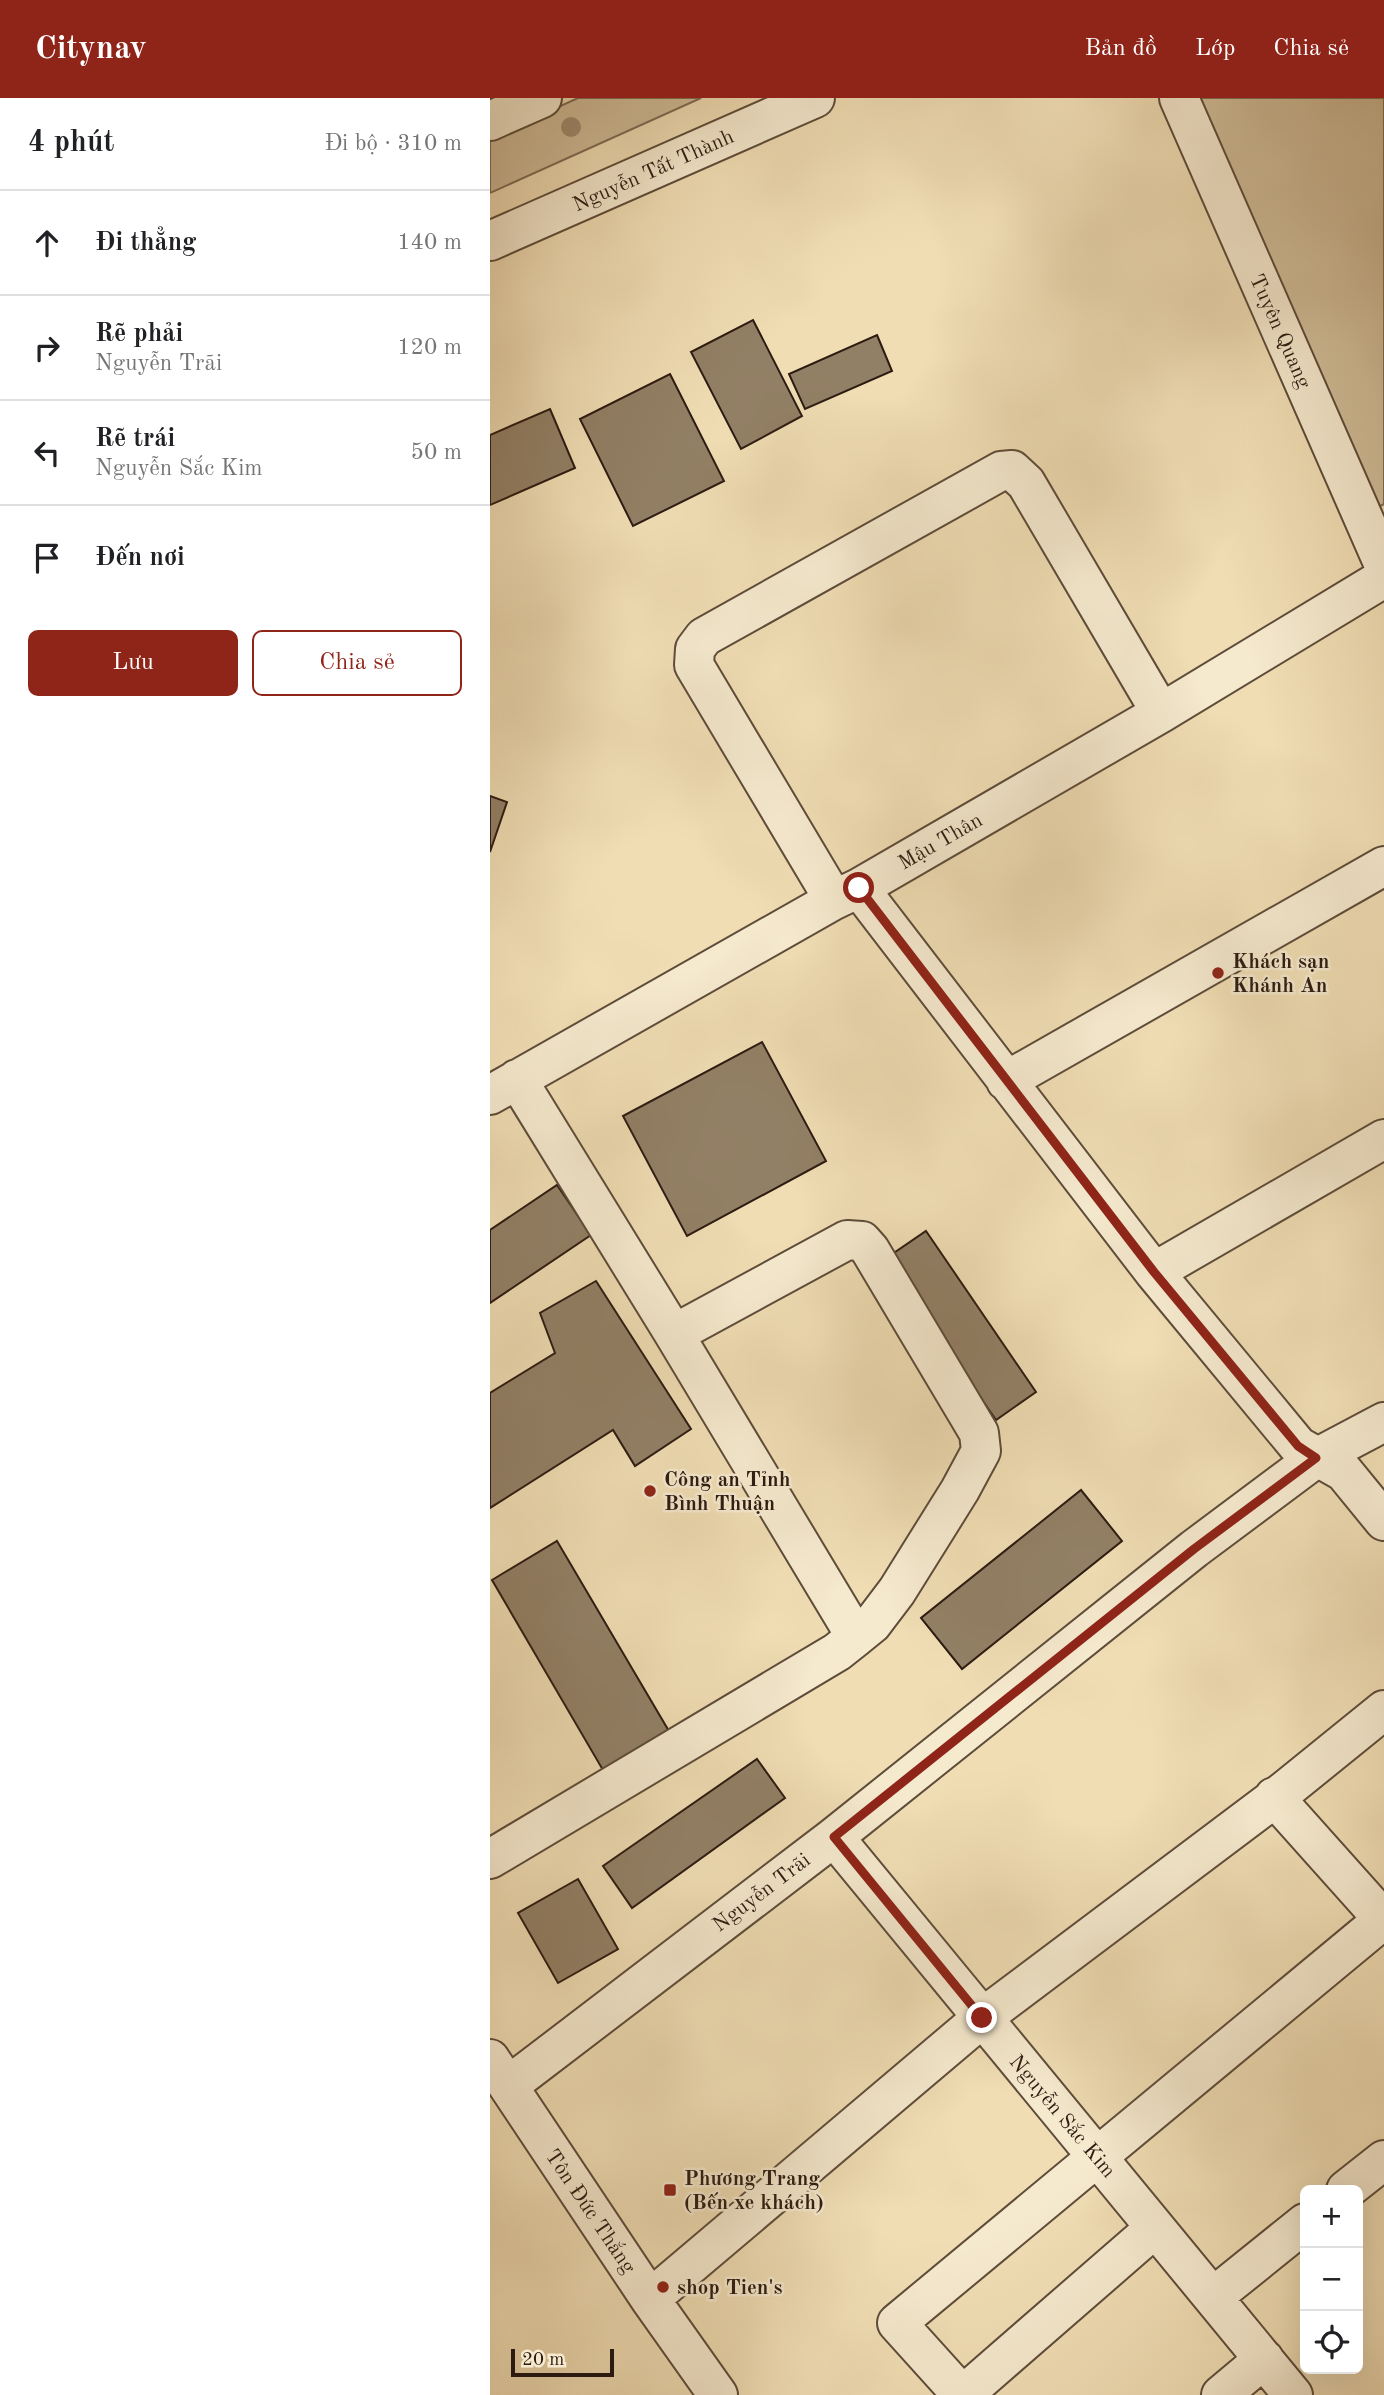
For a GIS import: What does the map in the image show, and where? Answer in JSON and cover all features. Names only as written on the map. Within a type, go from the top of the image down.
[{"type":"street","points":[[490,121],[542,98]]},
{"type":"street","name":"Nguyễn Tất Thành","points":[[490,241],[815,98]]},
{"type":"street","name":"Tuyên Quang","points":[[1179,98],[1384,565]]},
{"type":"street","points":[[1161,713],[1026,483],[1012,470],[1001,471],[704,637],[695,649],[694,665],[847,894],[1006,1081],[1154,1272],[1298,1446],[1344,1472],[1384,1521]]},
{"type":"street","name":"Mậu Thân","points":[[503,1087],[847,894],[1161,713],[1384,578]]},
{"type":"street","points":[[1006,1081],[1384,866]]},
{"type":"street","points":[[503,1087],[674,1334],[856,1637]]},
{"type":"street","points":[[1154,1272],[1384,1139]]},
{"type":"street","points":[[490,1859],[837,1652],[856,1637],[872,1623],[897,1591],[981,1451],[979,1433],[870,1250],[862,1241],[847,1240],[674,1334]]},
{"type":"street","name":"Nguyễn Trãi","points":[[499,2073],[834,1837],[1194,1549],[1316,1458],[1384,1422]]},
{"type":"street","points":[[650,2299],[982,2018],[1274,1797],[1384,1710]]},
{"type":"street","points":[[1155,2228],[963,2395],[897,2323],[1384,1919],[1274,1797]]},
{"type":"street","name":"Nguyễn Sắc Kim","points":[[834,1837],[1293,2395]]},
{"type":"street","name":"Tôn Đức Thắng","points":[[499,2073],[650,2299],[718,2395]]},
{"type":"street","points":[[1352,2185],[1384,2160]]},
{"type":"street","points":[[1213,2297],[1300,2227]]},
{"type":"street","points":[[1221,2395],[1264,2360]]},
{"type":"shaded area","points":[[578,98],[701,98],[490,193],[490,138]]},
{"type":"shaded area","points":[[1168,98],[1384,98],[1384,504],[1367,513]]},
{"type":"building","points":[[753,320],[802,416],[741,449],[691,352]]},
{"type":"building","points":[[877,335],[892,371],[805,409],[789,374]]},
{"type":"building","points":[[670,374],[724,481],[633,526],[580,419]]},
{"type":"building","points":[[550,409],[575,468],[490,505],[490,435]]},
{"type":"building","points":[[490,796],[507,802],[490,852]]},
{"type":"building","points":[[762,1042],[826,1161],[687,1236],[623,1116]]},
{"type":"building","points":[[557,1185],[591,1235],[490,1303],[490,1230]]},
{"type":"building","points":[[926,1231],[1036,1392],[996,1420],[885,1259]]},
{"type":"building","points":[[596,1281],[691,1429],[635,1466],[613,1430],[490,1508],[490,1393],[555,1353],[540,1313]]},
{"type":"building","points":[[1081,1490],[1122,1541],[962,1669],[921,1618]]},
{"type":"building","points":[[557,1541],[673,1738],[607,1777],[492,1580]]},
{"type":"building","points":[[757,1759],[785,1798],[632,1908],[603,1866]]},
{"type":"building","points":[[578,1879],[618,1949],[558,1983],[518,1913]]},
{"type":"place","name":"Khách sạn Khánh An","points":[[1218,973]]},
{"type":"place","name":"Công an Tỉnh Bình Thuận","points":[[650,1491]]},
{"type":"place","name":"Phương Trang (Bến xe khách)","points":[[670,2190]]},
{"type":"place","name":"shop Tien's","points":[[663,2287]]},
{"type":"route","points":[[859,888],[1154,1272],[1298,1446],[1316,1458],[1194,1549],[834,1837],[982,2018]]}]
